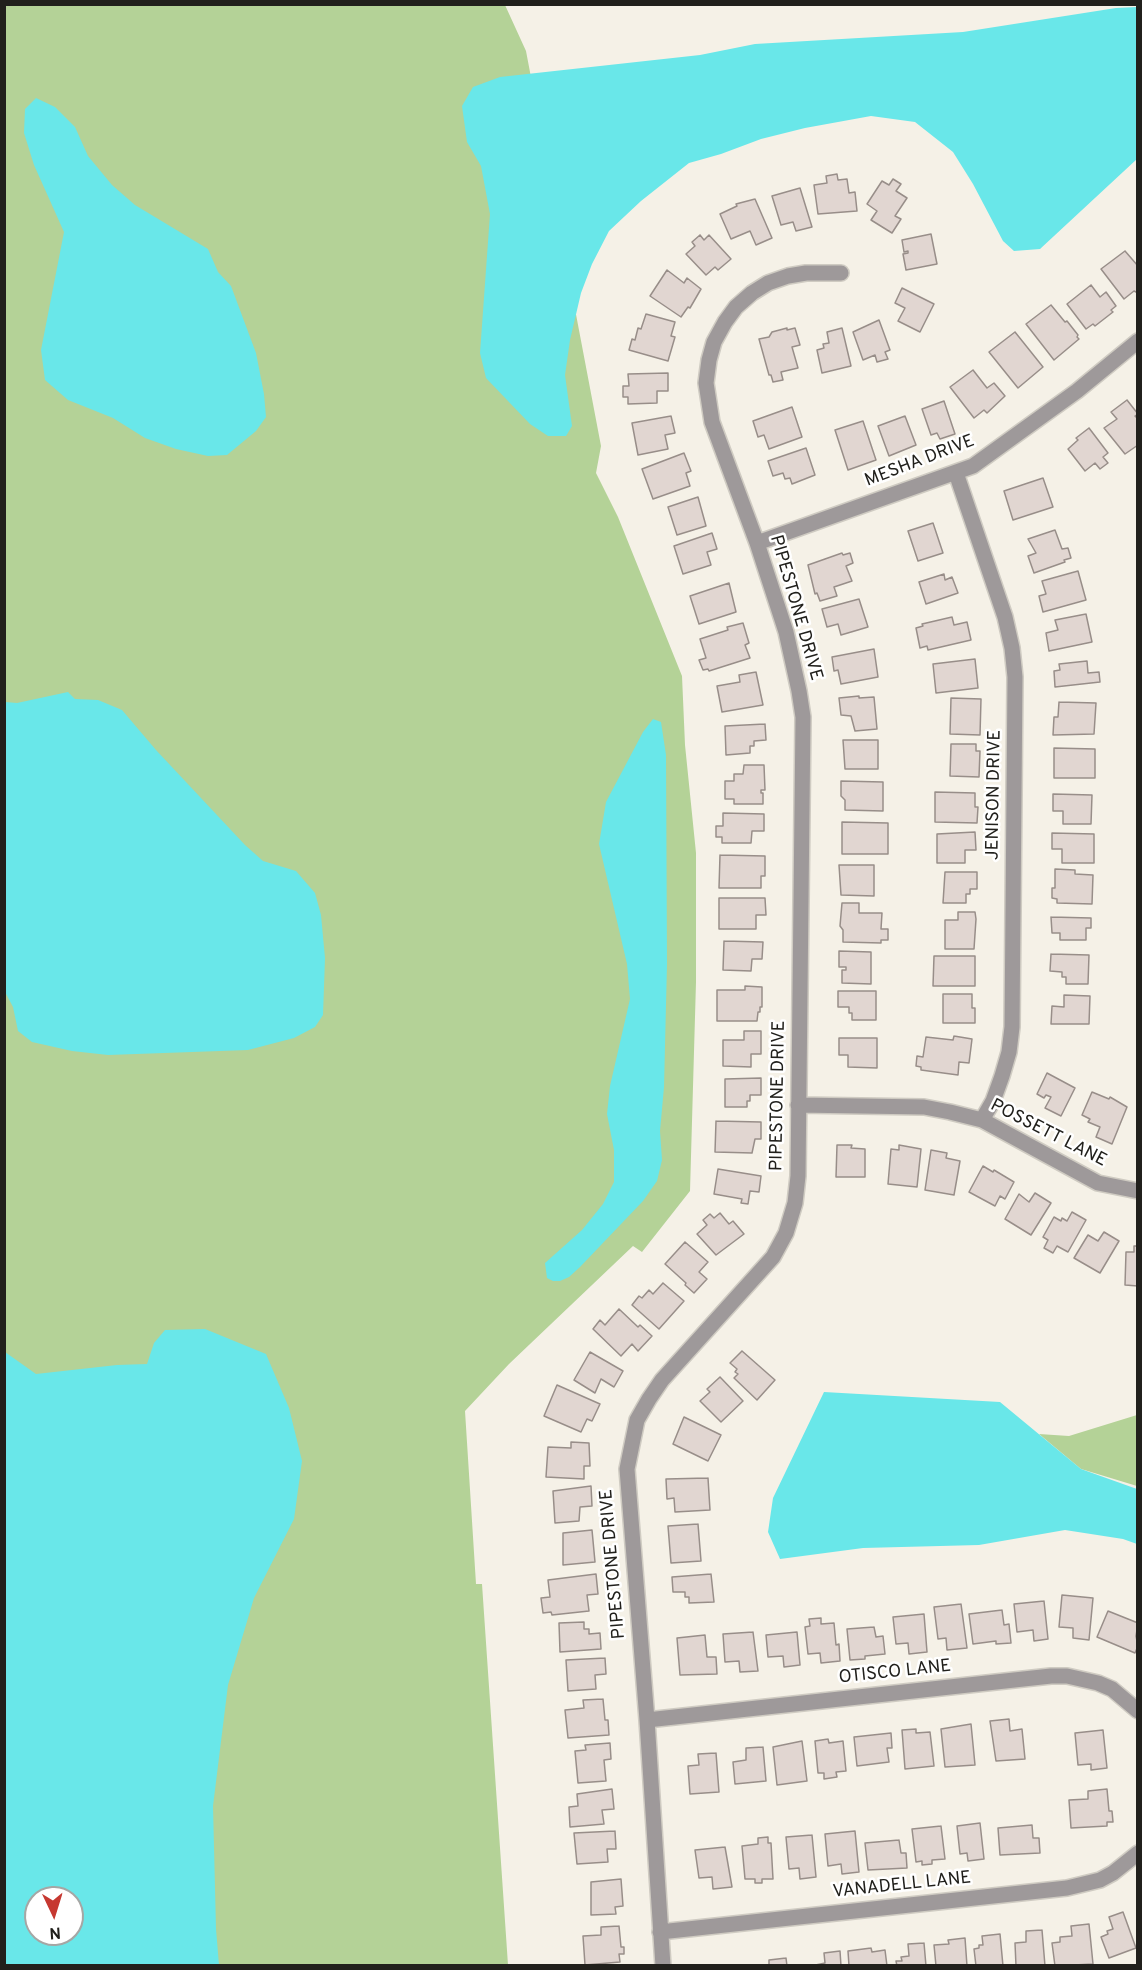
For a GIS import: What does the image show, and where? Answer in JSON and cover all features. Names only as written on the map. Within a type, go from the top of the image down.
[{"type":"street","name":"PIPESTONE DRIVE","points":[[663,1965],[647,1720],[628,1498],[627,1470],[631,1444],[637,1420],[662,1380],[773,1257],[786,1233],[795,1203],[798,1176],[803,717],[786,632],[757,543],[712,422],[706,383],[711,351],[725,322],[736,307],[752,293],[788,276],[806,273],[842,273]]},
{"type":"street","name":"MESHA DRIVE","points":[[757,543],[973,466],[986,459],[1077,391],[1137,341]]},
{"type":"street","name":"JENISON DRIVE","points":[[956,472],[1005,617],[1012,648],[1015,677],[1012,1027],[1009,1052],[1002,1076],[993,1101],[982,1120]]},
{"type":"street","name":"POSSETT LANE","points":[[798,1105],[924,1107],[982,1120],[1098,1182],[1137,1191]]},
{"type":"street","name":"OTISCO LANE","points":[[647,1720],[1051,1676],[1067,1676],[1098,1683],[1112,1689],[1137,1711]]},
{"type":"street","name":"VANADELL LANE","points":[[660,1932],[1067,1888],[1100,1880],[1119,1869],[1137,1852]]},
{"type":"green space","points":[[4,5],[505,5],[526,51],[601,446],[596,473],[618,517],[682,676],[685,745],[696,853],[696,982],[690,1191],[642,1252],[633,1246],[509,1364],[465,1411],[476,1584],[482,1584],[508,1965],[5,1965]]},
{"type":"green space","points":[[1137,1415],[1137,1486],[1081,1469],[1039,1434],[1069,1436]]},
{"type":"water","points":[[1137,7],[1137,159],[1040,249],[1014,251],[1003,241],[953,152],[915,122],[871,116],[805,128],[761,139],[689,163],[641,201],[609,231],[592,264],[581,293],[570,340],[565,375],[572,426],[566,436],[548,436],[530,424],[486,378],[480,353],[490,214],[481,166],[467,142],[462,106],[473,87],[500,77],[700,55],[755,44],[963,32],[1116,8]]},
{"type":"water","points":[[36,98],[55,107],[75,127],[88,156],[112,185],[135,205],[208,249],[218,272],[231,286],[256,353],[266,417],[256,431],[227,455],[208,456],[176,449],[145,438],[113,418],[68,400],[45,380],[41,350],[64,232],[34,165],[24,133],[25,109]]},
{"type":"water","points":[[68,692],[75,699],[98,700],[122,710],[156,750],[245,845],[263,861],[296,871],[315,893],[321,915],[325,958],[323,1015],[315,1027],[294,1038],[248,1050],[108,1055],[72,1051],[32,1042],[18,1031],[13,1007],[4,990],[5,702],[17,703]]},
{"type":"water","points":[[653,719],[661,722],[666,755],[667,964],[664,1087],[660,1131],[662,1160],[657,1181],[643,1201],[569,1277],[553,1281],[547,1278],[545,1263],[582,1230],[603,1204],[614,1182],[614,1150],[607,1114],[610,1086],[630,999],[627,964],[599,844],[606,802],[643,732]]},
{"type":"water","points":[[205,1329],[266,1354],[289,1408],[302,1461],[294,1519],[254,1598],[228,1685],[213,1806],[219,1965],[5,1965],[5,1352],[36,1374],[147,1364],[154,1343],[165,1330]]},
{"type":"water","points":[[824,1392],[1000,1402],[1081,1469],[1137,1489],[1137,1544],[1123,1539],[1065,1530],[979,1545],[863,1548],[780,1559],[768,1532],[773,1498]]},
{"type":"building","points":[[837,174],[838,180],[847,179],[849,193],[855,192],[857,211],[818,214],[814,185],[827,183],[826,176]]},
{"type":"building","points":[[893,179],[901,184],[896,191],[907,198],[895,216],[901,219],[892,233],[871,220],[877,211],[867,204],[882,181],[889,185]]},
{"type":"building","points":[[800,188],[812,227],[796,231],[793,222],[781,225],[772,196]]},
{"type":"building","points":[[755,199],[772,238],[756,245],[750,231],[731,239],[720,214],[737,206],[736,204]]},
{"type":"building","points":[[931,234],[937,264],[906,270],[903,254],[908,251],[904,252],[902,240]]},
{"type":"building","points":[[700,235],[704,240],[709,235],[731,259],[718,270],[715,267],[706,275],[686,254],[695,246],[692,242]]},
{"type":"building","points":[[1125,251],[1138,266],[1138,293],[1134,291],[1124,299],[1101,269]]},
{"type":"building","points":[[667,270],[684,283],[687,278],[701,289],[690,308],[688,307],[681,317],[650,296]]},
{"type":"building","points":[[1091,285],[1100,297],[1106,292],[1116,306],[1111,310],[1113,312],[1095,326],[1093,324],[1086,329],[1067,304]]},
{"type":"building","points":[[902,288],[934,304],[920,332],[898,321],[905,308],[895,303]]},
{"type":"building","points":[[1051,305],[1065,322],[1067,321],[1079,339],[1054,360],[1026,324]]},
{"type":"building","points":[[646,314],[675,322],[671,336],[675,337],[668,361],[629,350],[632,339],[635,340],[638,328],[641,329]]},
{"type":"building","points":[[879,320],[890,350],[885,352],[888,359],[877,362],[875,355],[863,360],[853,332]]},
{"type":"building","points":[[787,328],[787,330],[795,328],[800,345],[792,347],[798,368],[781,372],[783,380],[773,382],[759,339]]},
{"type":"building","points":[[842,328],[851,366],[822,373],[817,350],[824,348],[823,344],[829,343],[827,332]]},
{"type":"building","points":[[1015,332],[1043,367],[1018,388],[989,352]]},
{"type":"building","points":[[973,370],[987,388],[994,383],[1005,396],[987,413],[984,410],[974,418],[950,387]]},
{"type":"building","points":[[668,373],[668,391],[657,391],[657,403],[628,404],[628,397],[623,397],[623,386],[629,386],[628,374]]},
{"type":"building","points":[[1127,400],[1138,414],[1135,416],[1138,419],[1138,445],[1125,454],[1104,428],[1117,419],[1111,412]]},
{"type":"building","points":[[944,401],[955,434],[940,439],[937,433],[931,435],[922,409]]},
{"type":"building","points":[[792,407],[802,437],[769,449],[764,435],[758,437],[753,421]]},
{"type":"building","points":[[671,416],[675,433],[665,435],[668,449],[638,455],[632,423]]},
{"type":"building","points":[[905,416],[916,445],[889,456],[878,426]]},
{"type":"building","points":[[863,421],[876,460],[848,470],[835,430]]},
{"type":"building","points":[[1089,428],[1108,453],[1103,457],[1108,463],[1100,469],[1095,463],[1085,471],[1068,449],[1078,440],[1076,438]]},
{"type":"building","points":[[806,448],[815,475],[792,484],[790,478],[785,479],[783,473],[773,476],[768,461]]},
{"type":"building","points":[[684,453],[691,471],[686,473],[690,486],[653,499],[642,469]]},
{"type":"building","points":[[1043,478],[1053,507],[1013,520],[1004,491]]},
{"type":"building","points":[[698,497],[706,526],[677,535],[668,507]]},
{"type":"building","points":[[933,523],[943,553],[918,561],[908,531]]},
{"type":"building","points":[[1055,530],[1062,549],[1068,548],[1071,558],[1034,573],[1028,556],[1036,553],[1028,539]]},
{"type":"building","points":[[712,533],[717,549],[707,552],[711,565],[683,574],[674,546]]},
{"type":"building","points":[[842,553],[843,555],[850,553],[853,563],[846,566],[852,581],[834,587],[837,596],[820,601],[817,593],[815,594],[808,565]]},
{"type":"building","points":[[1078,571],[1086,600],[1043,612],[1039,596],[1046,594],[1042,581]]},
{"type":"building","points":[[944,574],[945,580],[952,577],[958,593],[926,604],[919,582]]},
{"type":"building","points":[[729,583],[736,612],[699,624],[690,596]]},
{"type":"building","points":[[859,599],[868,627],[841,635],[838,624],[827,627],[822,609]]},
{"type":"building","points":[[1086,614],[1092,642],[1049,651],[1046,633],[1058,630],[1055,620]]},
{"type":"building","points":[[952,617],[954,625],[967,622],[971,640],[928,650],[927,646],[920,648],[916,628],[923,626],[922,624]]},
{"type":"building","points":[[743,623],[749,643],[745,645],[750,658],[709,671],[708,669],[703,670],[699,660],[706,658],[700,639],[728,630],[727,627]]},
{"type":"building","points":[[874,649],[878,677],[841,684],[838,670],[834,671],[832,657]]},
{"type":"building","points":[[975,659],[978,688],[936,693],[933,664]]},
{"type":"building","points":[[1087,661],[1088,673],[1099,672],[1100,682],[1055,687],[1054,671],[1060,670],[1059,664]]},
{"type":"building","points":[[756,672],[763,705],[722,712],[717,686],[740,682],[739,675]]},
{"type":"building","points":[[859,696],[859,698],[874,697],[877,729],[855,731],[851,716],[841,715],[839,698]]},
{"type":"building","points":[[951,698],[981,699],[980,735],[950,734]]},
{"type":"building","points":[[1059,702],[1096,703],[1094,734],[1053,735],[1054,717],[1058,717]]},
{"type":"building","points":[[765,724],[766,740],[754,741],[754,746],[750,746],[750,753],[726,755],[725,726]]},
{"type":"building","points":[[843,740],[878,740],[878,769],[845,769]]},
{"type":"building","points":[[951,744],[976,744],[976,751],[980,751],[979,777],[950,776]]},
{"type":"building","points":[[1054,748],[1095,749],[1095,778],[1054,778]]},
{"type":"building","points":[[744,765],[764,765],[765,790],[761,790],[763,804],[734,804],[734,799],[725,799],[725,781],[734,781],[734,774],[743,774]]},
{"type":"building","points":[[841,781],[883,782],[883,811],[845,810],[845,800],[841,796]]},
{"type":"building","points":[[935,792],[975,793],[975,807],[978,807],[977,823],[935,822]]},
{"type":"building","points":[[1053,794],[1092,795],[1091,824],[1063,824],[1063,811],[1053,811]]},
{"type":"building","points":[[723,813],[764,814],[764,831],[752,831],[751,843],[722,843],[722,837],[716,837],[716,826],[723,826]]},
{"type":"building","points":[[842,822],[888,823],[888,854],[842,854]]},
{"type":"building","points":[[975,832],[976,850],[965,850],[965,863],[937,863],[937,834]]},
{"type":"building","points":[[1052,833],[1094,834],[1094,863],[1062,863],[1062,849],[1052,849]]},
{"type":"building","points":[[720,855],[765,856],[765,876],[761,876],[761,888],[719,888]]},
{"type":"building","points":[[839,865],[874,865],[874,896],[841,895]]},
{"type":"building","points":[[1055,869],[1075,870],[1075,874],[1093,875],[1092,904],[1057,903],[1057,899],[1052,898],[1052,888],[1055,888]]},
{"type":"building","points":[[945,872],[977,872],[977,889],[970,889],[970,894],[966,894],[966,903],[943,903]]},
{"type":"building","points":[[719,898],[765,898],[766,915],[756,915],[756,929],[719,929]]},
{"type":"building","points":[[842,903],[859,903],[859,913],[882,913],[881,929],[888,929],[888,940],[881,940],[881,943],[843,942],[843,930],[840,926]]},
{"type":"building","points":[[958,912],[975,912],[974,949],[945,949],[945,920],[958,920]]},
{"type":"building","points":[[1051,917],[1091,918],[1091,928],[1086,928],[1086,940],[1060,940],[1060,933],[1052,933]]},
{"type":"building","points":[[724,941],[763,942],[762,959],[752,959],[751,971],[723,970]]},
{"type":"building","points":[[839,951],[871,952],[871,984],[842,983],[842,970],[846,970],[846,967],[839,967]]},
{"type":"building","points":[[1051,954],[1089,955],[1088,984],[1066,984],[1066,977],[1062,977],[1062,972],[1050,971]]},
{"type":"building","points":[[934,956],[975,956],[975,986],[933,986]]},
{"type":"building","points":[[745,986],[762,987],[762,1007],[758,1012],[757,1021],[717,1021],[717,990],[745,990]]},
{"type":"building","points":[[838,991],[876,991],[876,1020],[852,1020],[849,1007],[838,1007]]},
{"type":"building","points":[[943,994],[972,994],[975,1023],[943,1023]]},
{"type":"building","points":[[1064,995],[1090,996],[1089,1024],[1051,1024],[1052,1006],[1064,1007]]},
{"type":"building","points":[[744,1031],[761,1031],[761,1054],[751,1054],[751,1067],[723,1066],[723,1040],[744,1040]]},
{"type":"building","points":[[954,1036],[972,1039],[969,1063],[959,1062],[958,1075],[921,1070],[921,1067],[916,1066],[917,1056],[923,1057],[926,1037],[953,1040]]},
{"type":"building","points":[[839,1038],[877,1038],[877,1068],[848,1067],[848,1055],[839,1055]]},
{"type":"building","points":[[1047,1073],[1075,1088],[1061,1116],[1045,1108],[1051,1097],[1046,1095],[1044,1098],[1037,1094]]},
{"type":"building","points":[[761,1078],[761,1095],[750,1095],[747,1107],[725,1107],[725,1079]]},
{"type":"building","points":[[1092,1092],[1109,1099],[1110,1097],[1127,1107],[1112,1144],[1096,1137],[1100,1127],[1088,1122],[1090,1119],[1082,1115]]},
{"type":"building","points":[[716,1121],[761,1122],[761,1139],[755,1139],[752,1153],[715,1152]]},
{"type":"building","points":[[837,1145],[852,1145],[851,1148],[865,1149],[865,1177],[836,1177]]},
{"type":"building","points":[[899,1145],[921,1149],[917,1187],[888,1184],[891,1149],[899,1150]]},
{"type":"building","points":[[931,1150],[947,1153],[946,1158],[960,1161],[954,1195],[925,1190]]},
{"type":"building","points":[[983,1166],[1014,1182],[1005,1199],[1000,1196],[995,1206],[969,1192]]},
{"type":"building","points":[[718,1169],[761,1176],[759,1192],[750,1191],[748,1204],[741,1203],[742,1199],[714,1194]]},
{"type":"building","points":[[1035,1193],[1051,1203],[1031,1235],[1005,1219],[1019,1194],[1029,1202]]},
{"type":"building","points":[[1072,1212],[1086,1220],[1068,1252],[1057,1246],[1053,1253],[1044,1248],[1048,1240],[1043,1237],[1054,1217],[1067,1221]]},
{"type":"building","points":[[720,1213],[729,1224],[733,1221],[744,1234],[716,1255],[697,1234],[707,1225],[703,1220],[710,1214],[714,1218]]},
{"type":"building","points":[[1104,1232],[1119,1241],[1100,1273],[1074,1258],[1088,1235],[1098,1241]]},
{"type":"building","points":[[685,1242],[708,1262],[699,1272],[707,1279],[694,1293],[665,1264]]},
{"type":"building","points":[[1134,1246],[1138,1246],[1138,1286],[1125,1285],[1126,1252],[1134,1252]]},
{"type":"building","points":[[663,1283],[684,1301],[659,1329],[632,1305],[639,1296],[642,1298],[649,1290],[653,1294]]},
{"type":"building","points":[[619,1309],[638,1327],[640,1325],[652,1336],[638,1351],[632,1344],[621,1356],[593,1329],[600,1320],[605,1325]]},
{"type":"building","points":[[742,1351],[775,1380],[757,1400],[734,1378],[738,1374],[735,1372],[737,1369],[730,1363]]},
{"type":"building","points":[[590,1352],[623,1371],[614,1387],[601,1379],[595,1393],[574,1380]]},
{"type":"building","points":[[720,1377],[743,1401],[721,1422],[700,1401],[710,1392],[707,1389]]},
{"type":"building","points":[[557,1385],[600,1404],[592,1421],[587,1419],[581,1432],[544,1416]]},
{"type":"building","points":[[684,1417],[721,1435],[708,1461],[673,1444]]},
{"type":"building","points":[[571,1442],[589,1443],[590,1466],[584,1466],[584,1479],[546,1477],[548,1447],[571,1448]]},
{"type":"building","points":[[708,1478],[710,1510],[675,1512],[674,1498],[667,1499],[666,1479]]},
{"type":"building","points":[[591,1486],[592,1506],[580,1507],[579,1521],[555,1523],[553,1491]]},
{"type":"building","points":[[698,1524],[701,1561],[671,1563],[668,1526]]},
{"type":"building","points":[[592,1530],[595,1562],[563,1565],[563,1533]]},
{"type":"building","points":[[596,1574],[598,1594],[587,1595],[589,1611],[552,1615],[551,1612],[543,1613],[541,1598],[550,1597],[548,1580]]},
{"type":"building","points":[[711,1574],[714,1602],[689,1603],[689,1597],[685,1597],[685,1592],[673,1592],[672,1577]]},
{"type":"building","points":[[1062,1595],[1093,1598],[1089,1640],[1073,1638],[1073,1628],[1059,1627]]},
{"type":"building","points":[[1044,1601],[1048,1639],[1034,1641],[1033,1630],[1017,1632],[1014,1604]]},
{"type":"building","points":[[961,1604],[967,1648],[947,1650],[946,1638],[938,1639],[934,1607]]},
{"type":"building","points":[[1002,1610],[1004,1625],[1009,1624],[1011,1643],[996,1644],[996,1641],[973,1644],[969,1614]]},
{"type":"building","points":[[1108,1611],[1138,1623],[1136,1636],[1138,1646],[1135,1653],[1097,1637]]},
{"type":"building","points":[[924,1614],[927,1652],[909,1654],[908,1643],[896,1644],[893,1617]]},
{"type":"building","points":[[821,1618],[821,1624],[834,1623],[840,1661],[821,1663],[820,1653],[808,1654],[805,1627],[810,1626],[809,1619]]},
{"type":"building","points":[[584,1622],[584,1629],[589,1629],[589,1634],[600,1633],[601,1649],[560,1652],[559,1623]]},
{"type":"building","points":[[874,1627],[876,1637],[883,1636],[885,1654],[850,1660],[847,1629]]},
{"type":"building","points":[[753,1632],[758,1671],[740,1672],[739,1661],[725,1662],[723,1634]]},
{"type":"building","points":[[797,1632],[800,1665],[784,1667],[783,1656],[768,1657],[766,1635]]},
{"type":"building","points":[[705,1635],[707,1657],[716,1657],[717,1674],[680,1675],[677,1638]]},
{"type":"building","points":[[605,1658],[606,1674],[595,1675],[596,1689],[568,1691],[566,1660]]},
{"type":"building","points":[[603,1699],[609,1735],[568,1738],[565,1710],[584,1708],[583,1700]]},
{"type":"building","points":[[1009,1719],[1010,1731],[1022,1729],[1025,1759],[996,1761],[990,1721]]},
{"type":"building","points":[[971,1724],[975,1765],[945,1767],[941,1729]]},
{"type":"building","points":[[916,1729],[916,1733],[930,1732],[934,1766],[905,1769],[902,1730]]},
{"type":"building","points":[[1103,1730],[1107,1768],[1091,1770],[1091,1764],[1078,1765],[1075,1733]]},
{"type":"building","points":[[891,1733],[892,1748],[887,1748],[889,1762],[857,1766],[854,1737]]},
{"type":"building","points":[[828,1739],[829,1743],[843,1741],[846,1771],[836,1772],[837,1777],[824,1779],[824,1773],[818,1773],[815,1741]]},
{"type":"building","points":[[802,1741],[807,1781],[777,1785],[773,1747]]},
{"type":"building","points":[[610,1743],[611,1759],[604,1760],[606,1781],[578,1783],[575,1751],[586,1750],[585,1745]]},
{"type":"building","points":[[763,1747],[766,1781],[735,1784],[733,1762],[746,1760],[746,1748]]},
{"type":"building","points":[[716,1753],[719,1792],[690,1794],[688,1766],[699,1765],[698,1754]]},
{"type":"building","points":[[612,1789],[614,1809],[602,1810],[604,1824],[570,1827],[569,1807],[578,1806],[577,1794]]},
{"type":"building","points":[[1107,1789],[1109,1811],[1112,1811],[1113,1822],[1107,1822],[1107,1826],[1071,1828],[1069,1800],[1088,1799],[1088,1791]]},
{"type":"building","points":[[980,1823],[984,1859],[968,1861],[967,1853],[960,1854],[957,1826]]},
{"type":"building","points":[[1032,1825],[1033,1838],[1039,1838],[1040,1853],[1000,1855],[998,1828]]},
{"type":"building","points":[[941,1826],[945,1859],[932,1860],[932,1864],[922,1865],[922,1861],[916,1862],[912,1829]]},
{"type":"building","points":[[615,1831],[616,1849],[607,1849],[608,1862],[577,1864],[574,1833]]},
{"type":"building","points":[[855,1831],[859,1872],[842,1874],[841,1864],[828,1866],[825,1834]]},
{"type":"building","points":[[812,1835],[816,1877],[800,1879],[799,1868],[789,1869],[786,1837]]},
{"type":"building","points":[[768,1837],[768,1843],[771,1843],[773,1879],[762,1879],[762,1883],[755,1883],[755,1879],[745,1879],[742,1846],[758,1844],[758,1838]]},
{"type":"building","points":[[899,1840],[901,1853],[906,1853],[907,1868],[868,1870],[865,1843]]},
{"type":"building","points":[[725,1847],[732,1887],[713,1889],[712,1877],[699,1878],[695,1850]]},
{"type":"building","points":[[621,1879],[623,1906],[615,1907],[616,1914],[591,1915],[591,1882]]},
{"type":"building","points":[[1123,1912],[1136,1948],[1109,1958],[1101,1937],[1113,1929],[1109,1917]]},
{"type":"building","points":[[1089,1924],[1093,1964],[1055,1966],[1052,1943],[1060,1942],[1060,1937],[1072,1936],[1071,1926]]},
{"type":"building","points":[[619,1926],[621,1947],[624,1947],[624,1954],[619,1954],[620,1962],[585,1965],[583,1936],[601,1935],[601,1927]]},
{"type":"building","points":[[1042,1930],[1045,1966],[1016,1966],[1015,1943],[1026,1942],[1026,1931]]},
{"type":"building","points":[[1000,1934],[1003,1966],[976,1966],[974,1949],[983,1945],[982,1936]]},
{"type":"building","points":[[965,1938],[967,1966],[936,1966],[934,1945],[949,1944],[948,1940]]},
{"type":"building","points":[[924,1943],[926,1966],[897,1966],[896,1961],[902,1961],[901,1957],[909,1956],[908,1944]]},
{"type":"building","points":[[871,1948],[872,1952],[885,1950],[887,1966],[849,1966],[848,1951]]},
{"type":"building","points":[[840,1951],[841,1966],[811,1966],[825,1963],[824,1953]]},
{"type":"building","points":[[786,1958],[787,1966],[769,1966],[769,1960]]}]
